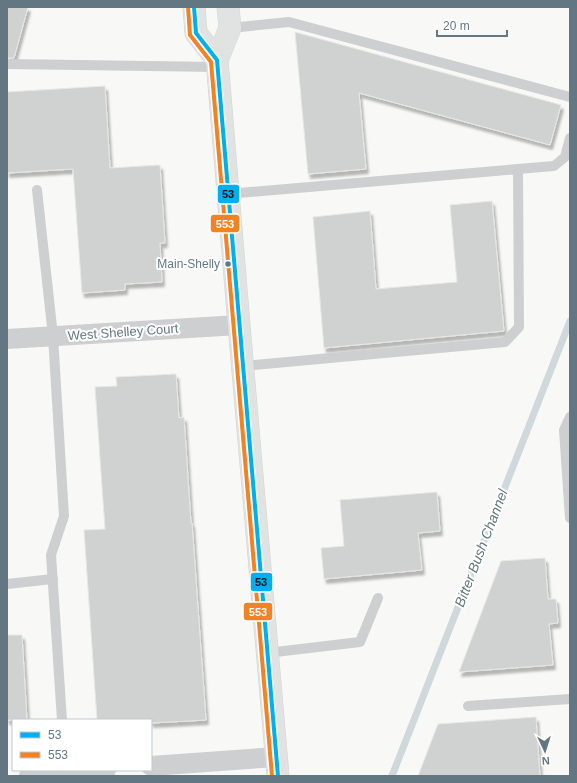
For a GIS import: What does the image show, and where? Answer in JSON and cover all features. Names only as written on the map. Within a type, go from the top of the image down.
[{"type":"main road","points":[[194,7],[196,33],[217,64]]},
{"type":"main road","points":[[228,7],[230,28],[217,64],[238,325],[277,766]]},
{"type":"street","name":"West Shelley Court","points":[[7,339],[238,325]]},
{"type":"street","points":[[152,766],[277,766]]},
{"type":"street","points":[[29,776],[86,771]]},
{"type":"lane","points":[[230,28],[289,22],[570,97]]},
{"type":"lane","points":[[7,64],[217,64]]},
{"type":"lane","points":[[228,194],[554,166],[565,157],[570,138]]},
{"type":"lane","points":[[242,366],[505,342],[519,327],[518,169]]},
{"type":"lane","points":[[38,190],[53,336],[64,516],[51,555],[62,719]]},
{"type":"lane","points":[[570,417],[564,430],[570,518]]},
{"type":"lane","points":[[7,584],[53,579]]},
{"type":"lane","points":[[267,653],[360,642],[378,598]]},
{"type":"lane","points":[[468,706],[570,699]]},
{"type":"building","points":[[7,7],[28,7],[14,58],[7,58]]},
{"type":"building","points":[[295,32],[561,105],[550,145],[359,93],[366,169],[308,174]]},
{"type":"building","points":[[105,86],[110,168],[160,165],[165,243],[160,243],[162,282],[125,284],[125,290],[82,293],[73,169],[7,173],[7,92]]},
{"type":"building","points":[[492,201],[504,331],[324,348],[313,217],[370,211],[376,289],[457,282],[450,205]]},
{"type":"building","points":[[176,374],[179,418],[184,417],[206,720],[152,723],[152,719],[97,719],[84,530],[105,529],[95,387],[117,386],[116,377]]},
{"type":"building","points":[[437,492],[440,531],[418,533],[422,570],[324,579],[321,548],[344,546],[340,500]]},
{"type":"building","points":[[545,558],[548,599],[556,599],[558,623],[549,624],[553,665],[459,672],[501,561]]},
{"type":"building","points":[[7,635],[22,635],[27,719],[7,720]]},
{"type":"building","points":[[536,717],[540,776],[418,776],[438,724]]},
{"type":"waterway","name":"Bitter Bush Channel","points":[[392,776],[570,321]]},
{"type":"transit line","name":"553","points":[[188,7],[190,35],[211,62],[272,776]]},
{"type":"transit line","name":"53","points":[[194,7],[196,33],[217,60],[278,776]]},
{"type":"place","name":"Main-Shelly","points":[[228,264]]}]
